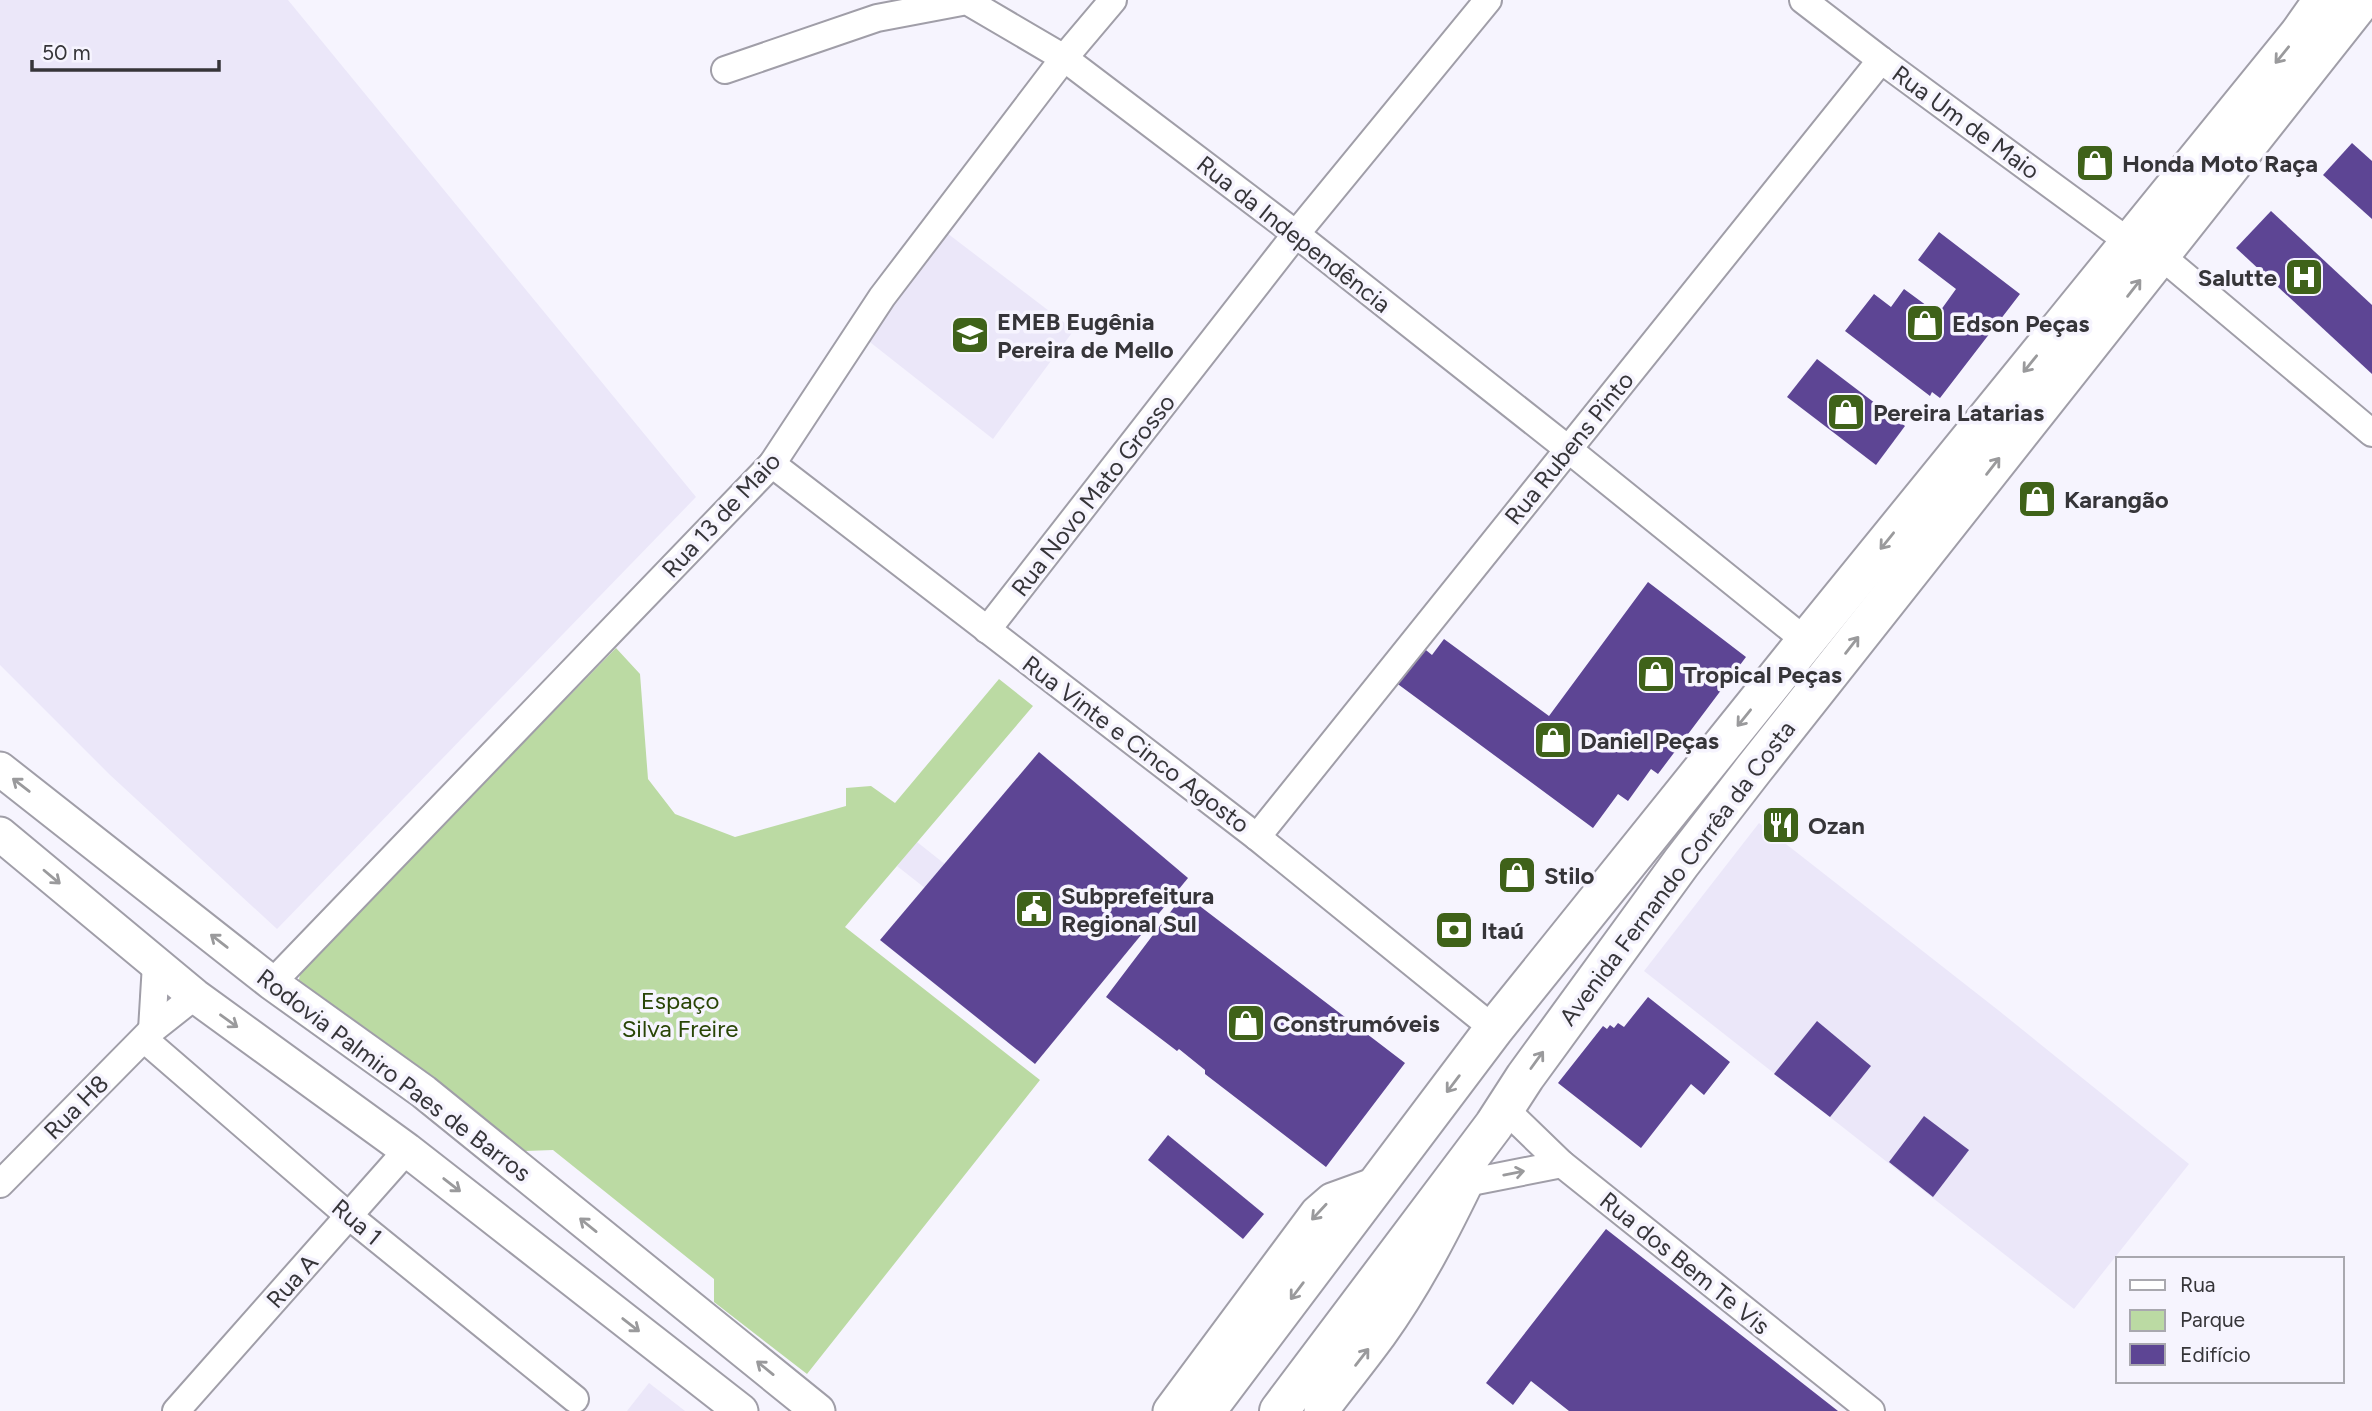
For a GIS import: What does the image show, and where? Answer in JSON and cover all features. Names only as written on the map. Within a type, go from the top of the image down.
[{"type":"highway","name":"Avenida Fernando Corrêa da Costa","points":[[1279,1411],[1499,1117],[1525,1077],[1681,863],[2144,248],[2323,0]]},
{"type":"highway","name":"Avenida Fernando Corrêa da Costa","points":[[1206,1411],[1494,1029],[1806,641],[2144,248],[2362,0]]},
{"type":"main road","name":"Rodovia Palmiro Paes de Barros","points":[[0,769],[272,984],[424,1092],[818,1411]]},
{"type":"main road","points":[[0,834],[195,996],[407,1150],[741,1411]]},
{"type":"main road","name":"Avenida Fernando Corrêa da Costa","points":[[1321,1411],[1381,1333],[1420,1272],[1499,1117]]},
{"type":"main road","points":[[1170,1411],[1317,1213],[1332,1200],[1379,1183]]},
{"type":"street","name":"Rua 13 de Maio","points":[[272,984],[772,464],[882,297],[1063,58],[1113,0]]},
{"type":"street","name":"Rua Novo Mato Grosso","points":[[988,630],[1296,234],[1488,0]]},
{"type":"street","name":"Rua Um de Maio","points":[[1803,0],[1881,60],[2144,248],[2372,433]]},
{"type":"street","name":"Rua da Independência","points":[[725,70],[877,18],[967,1],[1063,58],[1296,234],[1806,641]]},
{"type":"street","name":"Rua Rubens Pinto","points":[[1257,837],[1881,60]]},
{"type":"street","name":"Rua Vinte e Cinco Agosto","points":[[772,464],[1257,837],[1494,1029]]},
{"type":"street","points":[[148,1035],[156,964]]},
{"type":"street","name":"Rua H8","points":[[0,1184],[148,1035],[195,996]]},
{"type":"street","name":"Rua 1","points":[[148,1035],[349,1216],[576,1399]]},
{"type":"street","name":"Rua dos Bem Te Vis","points":[[1499,1117],[1562,1164],[1871,1411]]},
{"type":"street","name":"Rua A","points":[[176,1411],[407,1150]]},
{"type":"street","points":[[1466,1183],[1562,1164]]},
{"type":"shaded area","points":[[0,0],[288,0],[696,497],[277,929],[109,774],[0,665]]},
{"type":"shaded area","name":"EMEB Eugênia Pereira de Mello","points":[[943,230],[1074,330],[993,439],[866,339]]},
{"type":"shaded area","points":[[1759,823],[2189,1164],[2074,1309],[1644,971]]},
{"type":"shaded area","points":[[917,842],[946,865],[925,888],[897,866]]},
{"type":"shaded area","points":[[649,1383],[685,1411],[627,1411]]},
{"type":"green space","name":"Espaço Silva Freire","points":[[616,648],[640,674],[648,779],[675,814],[735,837],[846,806],[846,788],[871,786],[895,803],[999,679],[1033,706],[845,927],[1040,1080],[807,1374],[714,1302],[714,1279],[553,1150],[525,1151],[422,1071],[298,984],[301,970]]},
{"type":"building","points":[[2352,143],[2372,161],[2372,219],[2323,175]]},
{"type":"building","name":"Salutte","points":[[2271,211],[2372,305],[2372,374],[2236,248]]},
{"type":"building","name":"Edson Peças","points":[[1939,232],[2020,294],[1940,398],[1932,392],[1930,396],[1845,331],[1874,294],[1891,307],[1904,289],[1938,314],[1956,289],[1918,260]]},
{"type":"building","name":"Pereira Latarias","points":[[1817,359],[1905,426],[1876,465],[1787,397]]},
{"type":"building","points":[[1648,582],[1746,657],[1658,774],[1651,769],[1628,801],[1618,794],[1593,828],[1395,682],[1421,646],[1432,655],[1444,639],[1549,716]]},
{"type":"building","name":"Subprefeitura Regional Sul","points":[[1039,752],[1188,878],[1035,1064],[880,940]]},
{"type":"building","name":"Construmóveis","points":[[1184,894],[1405,1063],[1326,1167],[1205,1074],[1205,1070],[1179,1049],[1177,1051],[1106,997]]},
{"type":"building","points":[[1648,997],[1730,1062],[1704,1095],[1691,1084],[1641,1148],[1558,1083],[1603,1026],[1607,1029],[1610,1025],[1614,1028],[1618,1023],[1624,1027]]},
{"type":"building","points":[[1817,1021],[1871,1066],[1830,1117],[1774,1074]]},
{"type":"building","points":[[1924,1116],[1969,1150],[1933,1197],[1889,1162]]},
{"type":"building","points":[[1168,1135],[1264,1214],[1243,1239],[1148,1160]]},
{"type":"building","points":[[1606,1229],[1838,1411],[1569,1411],[1531,1381],[1513,1405],[1486,1383]]},
{"type":"place","name":"Honda Moto Raça","points":[[2095,163]]},
{"type":"place","name":"Salutte","points":[[2304,277]]},
{"type":"place","name":"Edson Peças","points":[[1925,323]]},
{"type":"place","name":"EMEB Eugênia Pereira de Mello","points":[[970,335]]},
{"type":"place","name":"Pereira Latarias","points":[[1846,412]]},
{"type":"place","name":"Karangão","points":[[2037,499]]},
{"type":"place","name":"Tropical Peças","points":[[1656,674]]},
{"type":"place","name":"Daniel Peças","points":[[1553,740]]},
{"type":"place","name":"Ozan","points":[[1781,825]]},
{"type":"place","name":"Stilo","points":[[1517,875]]},
{"type":"place","name":"Subprefeitura Regional Sul","points":[[1034,909]]},
{"type":"place","name":"Itaú","points":[[1454,930]]},
{"type":"place","name":"Construmóveis","points":[[1246,1023]]}]
